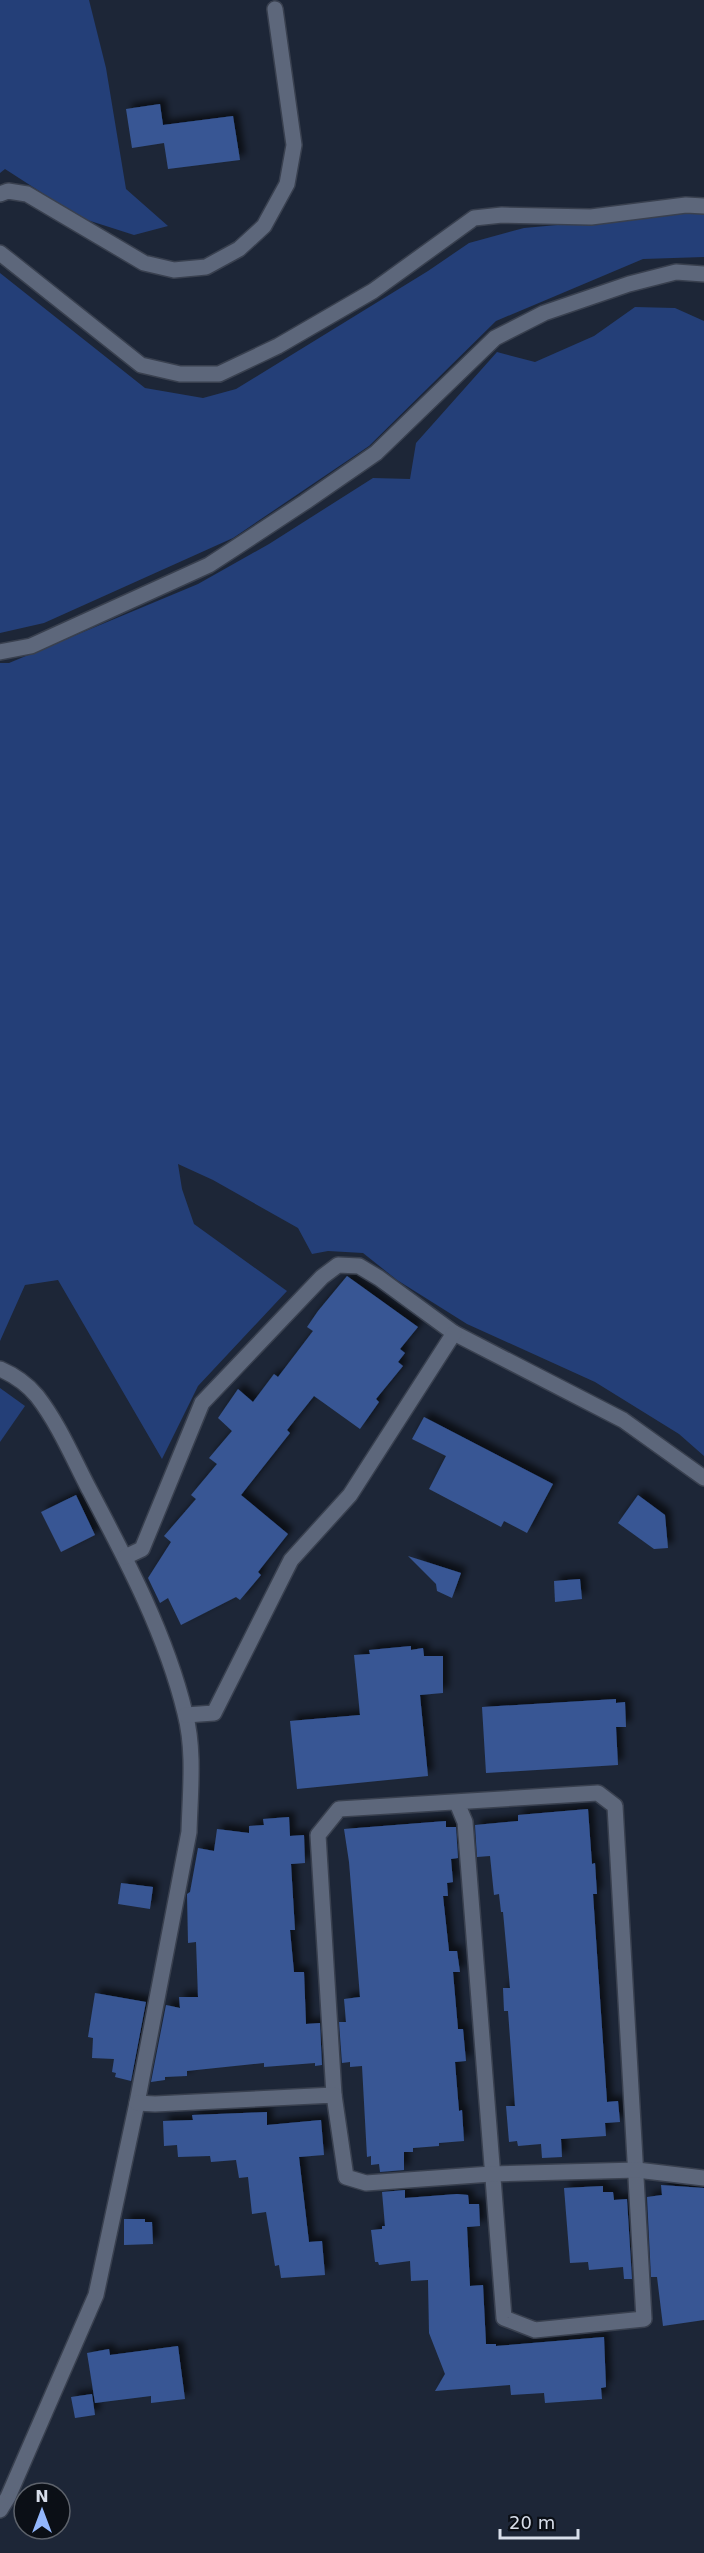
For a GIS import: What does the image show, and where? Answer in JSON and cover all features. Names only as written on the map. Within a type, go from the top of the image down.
[{"type":"street","points":[[0,194],[8,190],[27,194],[144,263],[174,270],[206,267],[239,249],[264,226],[276,205],[287,184],[294,145],[275,9]]},
{"type":"street","points":[[0,253],[141,365],[180,374],[219,374],[278,346],[373,291],[474,218],[502,215],[591,217],[686,205],[704,206]]},
{"type":"street","points":[[0,652],[31,646],[209,565],[376,453],[495,338],[544,313],[629,284],[676,272],[704,274]]},
{"type":"street","points":[[124,1557],[142,1549],[202,1402],[322,1277],[338,1265],[359,1266],[454,1333],[623,1420],[704,1478]]},
{"type":"street","points":[[186,1715],[214,1713],[291,1560],[350,1495],[454,1333]]},
{"type":"street","points":[[0,1370],[14,1375],[35,1394],[55,1423],[124,1557],[150,1614],[186,1715],[190,1750],[189,1832],[137,2103],[96,2295],[8,2497],[0,2510]]},
{"type":"street","points":[[457,1803],[465,1822],[491,2174],[504,2318],[535,2330],[644,2319],[638,2170],[615,1806],[598,1793],[339,1809],[318,1835],[334,2095],[346,2177],[366,2183],[491,2174],[638,2170],[704,2178]]},
{"type":"street","points":[[137,2103],[334,2095]]},
{"type":"shaded area","points":[[0,0],[89,0],[106,68],[126,189],[168,226],[134,235],[81,218],[5,169],[0,173]]},
{"type":"shaded area","points":[[700,212],[704,214],[704,257],[643,259],[496,321],[369,446],[233,538],[44,623],[0,633],[0,273],[145,388],[203,398],[236,389],[428,271],[469,243],[524,228]]},
{"type":"shaded area","points":[[635,307],[675,308],[704,321],[704,1456],[679,1434],[595,1382],[467,1324],[397,1280],[363,1253],[328,1251],[312,1254],[298,1228],[213,1180],[178,1164],[182,1189],[194,1224],[287,1291],[198,1386],[162,1459],[58,1280],[25,1285],[0,1341],[0,663],[9,663],[198,584],[269,544],[373,478],[410,479],[416,443],[497,352],[535,362],[594,336]]},
{"type":"shaded area","points":[[0,1388],[25,1406],[0,1442]]},
{"type":"building","points":[[160,104],[163,125],[233,116],[240,160],[168,169],[164,143],[132,148],[126,109]]},
{"type":"building","points":[[347,1276],[418,1327],[400,1349],[405,1353],[398,1362],[403,1366],[376,1399],[379,1402],[360,1429],[314,1396],[287,1430],[290,1433],[241,1495],[288,1534],[258,1572],[261,1575],[240,1600],[236,1597],[181,1625],[168,1598],[160,1603],[148,1578],[171,1542],[164,1536],[196,1499],[191,1495],[217,1464],[209,1458],[232,1431],[218,1418],[238,1389],[253,1402],[274,1374],[278,1377],[313,1331],[307,1327]]},
{"type":"building","points":[[424,1417],[553,1484],[527,1533],[504,1521],[501,1527],[429,1489],[446,1456],[412,1439]]},
{"type":"building","points":[[76,1495],[95,1535],[61,1552],[41,1512]]},
{"type":"building","points":[[638,1495],[665,1515],[668,1548],[654,1549],[618,1523]]},
{"type":"building","points":[[408,1556],[461,1573],[452,1598],[437,1591],[436,1584]]},
{"type":"building","points":[[580,1579],[582,1599],[555,1602],[554,1581]]},
{"type":"building","points":[[411,1646],[411,1650],[423,1648],[424,1656],[443,1656],[443,1693],[420,1695],[428,1776],[297,1789],[290,1721],[360,1715],[354,1655],[370,1654],[369,1650]]},
{"type":"building","points":[[616,1699],[616,1703],[625,1702],[626,1727],[616,1727],[618,1765],[486,1773],[482,1707]]},
{"type":"building","points":[[588,1809],[592,1864],[595,1863],[597,1894],[593,1894],[607,2102],[618,2101],[620,2122],[605,2123],[606,2136],[561,2139],[562,2157],[542,2158],[541,2144],[518,2146],[517,2141],[509,2142],[506,2106],[515,2106],[508,2011],[504,2011],[503,1988],[510,1988],[503,1912],[501,1912],[499,1894],[494,1895],[490,1856],[477,1857],[475,1825],[518,1821],[518,1815]]},
{"type":"building","points":[[289,1817],[290,1836],[304,1835],[305,1863],[291,1864],[295,1930],[290,1930],[294,1972],[304,1972],[306,2024],[320,2023],[322,2065],[315,2066],[315,2063],[264,2067],[264,2063],[187,2071],[187,2076],[165,2077],[165,2080],[151,2082],[166,2005],[180,2008],[179,1997],[198,1997],[196,1942],[188,1943],[187,1894],[190,1892],[198,1848],[214,1851],[217,1829],[249,1833],[249,1826],[264,1825],[263,1819]]},
{"type":"building","points":[[446,1821],[446,1827],[456,1827],[458,1858],[451,1859],[453,1882],[447,1883],[448,1896],[443,1896],[449,1951],[457,1951],[460,1972],[453,1972],[458,2029],[463,2029],[466,2061],[455,2062],[464,2141],[413,2148],[413,2152],[404,2152],[404,2170],[380,2172],[379,2164],[371,2165],[371,2156],[367,2157],[362,2066],[350,2067],[350,2062],[342,2063],[339,2022],[346,2022],[344,1999],[360,1997],[349,1862],[344,1829]]},
{"type":"building","points":[[121,1883],[153,1887],[150,1909],[118,1904]]},
{"type":"building","points":[[95,1993],[146,2002],[131,2081],[115,2077],[116,2073],[112,2072],[114,2059],[92,2058],[93,2038],[88,2037]]},
{"type":"building","points":[[267,2112],[267,2125],[321,2120],[324,2155],[299,2157],[309,2242],[322,2241],[325,2275],[281,2278],[279,2265],[275,2266],[266,2212],[252,2214],[248,2177],[239,2178],[236,2160],[211,2162],[210,2156],[178,2157],[177,2145],[164,2146],[163,2121],[193,2120],[192,2115]]},
{"type":"building","points":[[661,2185],[704,2188],[704,2320],[663,2326],[657,2277],[651,2277],[647,2197],[662,2195]]},
{"type":"building","points":[[603,2186],[603,2192],[613,2192],[614,2200],[627,2199],[632,2279],[624,2279],[623,2267],[589,2270],[588,2262],[570,2263],[564,2188]]},
{"type":"building","points":[[405,2190],[405,2198],[457,2194],[468,2195],[469,2204],[479,2204],[480,2226],[467,2227],[470,2286],[483,2285],[486,2344],[496,2344],[496,2346],[604,2337],[606,2387],[601,2388],[602,2399],[545,2403],[544,2393],[511,2395],[510,2385],[435,2391],[445,2374],[429,2333],[428,2280],[411,2281],[410,2261],[379,2265],[375,2262],[371,2230],[382,2229],[382,2226],[385,2226],[382,2192]]},
{"type":"building","points":[[124,2219],[145,2219],[145,2222],[152,2222],[153,2244],[124,2245]]},
{"type":"building","points":[[178,2346],[185,2399],[151,2403],[151,2396],[95,2403],[87,2353],[109,2349],[110,2355]]},
{"type":"building","points":[[92,2394],[95,2415],[75,2418],[71,2397]]}]
